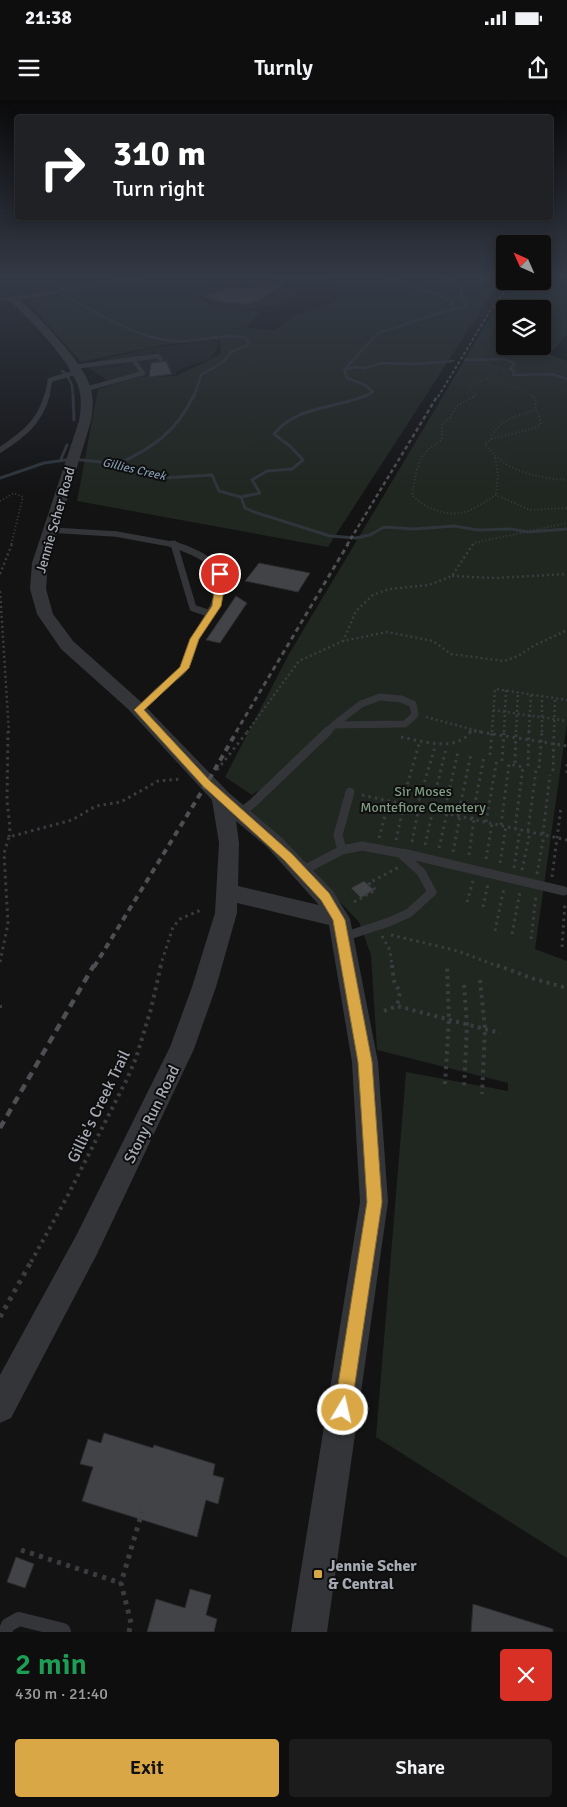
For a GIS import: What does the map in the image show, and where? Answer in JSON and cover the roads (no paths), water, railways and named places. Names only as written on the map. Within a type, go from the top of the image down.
[{"type":"street","name":"Jennie Scher Road","points":[[59,349],[86,389],[87,409],[78,445],[40,563],[38,578],[41,603],[45,614],[67,645],[139,710],[222,798],[274,842],[345,920],[365,1062],[374,1202],[309,1632]]},
{"type":"street","name":"Stony Run Road","points":[[0,1407],[88,1244],[182,1049],[204,987],[226,913],[229,843],[222,798]]},
{"type":"street","points":[[228,892],[345,920]]},
{"type":"lane","points":[[0,450],[17,440],[37,422],[47,400],[50,380],[75,370],[133,359],[158,356],[161,359]]},
{"type":"lane","points":[[86,389],[143,373],[133,359]]},
{"type":"lane","points":[[50,530],[108,533],[174,544],[198,552],[210,560],[220,574],[220,590],[216,606],[195,639],[185,668],[139,710]]},
{"type":"lane","points":[[174,544],[192,608],[211,614]]},
{"type":"lane","points":[[239,814],[345,714],[369,698],[397,696],[413,704],[415,715],[405,724],[334,725]]},
{"type":"lane","points":[[342,850],[338,835],[350,792]]},
{"type":"lane","points":[[302,871],[342,850],[362,846],[564,891]]},
{"type":"lane","points":[[345,920],[389,922],[409,913],[432,892],[421,872],[403,855]]},
{"type":"lane","points":[[5,1632],[8,1625],[19,1619],[63,1630],[64,1632]]},
{"type":"waterway","points":[[194,397],[201,375],[223,362],[231,352],[237,349]]},
{"type":"waterway","name":"Gillies Creek","points":[[363,349],[344,370],[347,378],[365,385],[373,392],[364,397]]},
{"type":"waterway","points":[[465,360],[503,359],[515,363],[510,369],[514,371],[513,375],[552,374],[567,379]]},
{"type":"waterway","points":[[345,370],[354,367],[364,368],[382,363],[418,364],[453,361]]},
{"type":"waterway","points":[[68,377],[72,385],[73,397]]},
{"type":"waterway","points":[[73,395],[74,420]]},
{"type":"waterway","points":[[118,464],[143,451],[172,429],[194,395]]},
{"type":"waterway","name":"Gillies Creek","points":[[241,497],[260,493],[252,480],[267,471],[292,469],[303,460],[290,446],[274,434],[284,425],[306,413],[367,395]]},
{"type":"waterway","points":[[61,459],[67,445]]},
{"type":"waterway","name":"Gillies Creek","points":[[0,478],[44,463],[73,459],[118,464]]},
{"type":"waterway","name":"Gillies Creek","points":[[118,464],[162,478],[212,475],[219,491],[241,497]]},
{"type":"waterway","points":[[241,497],[245,508],[254,512],[330,536],[356,538],[370,535],[384,527],[414,529],[454,526],[478,530],[511,529],[528,532],[567,529]]},
{"type":"railway","points":[[438,397],[467,349]]},
{"type":"railway","points":[[347,545],[438,395]]},
{"type":"railway","points":[[236,732],[348,544]]},
{"type":"railway","points":[[94,967],[237,731]]},
{"type":"railway","points":[[0,1128],[94,965]]},
{"type":"place","name":"Jennie Scher & Central","points":[[318,1574]]},
{"type":"park label","name":"Sir Moses Montefiore Cemetery","points":[[423,800]]}]
